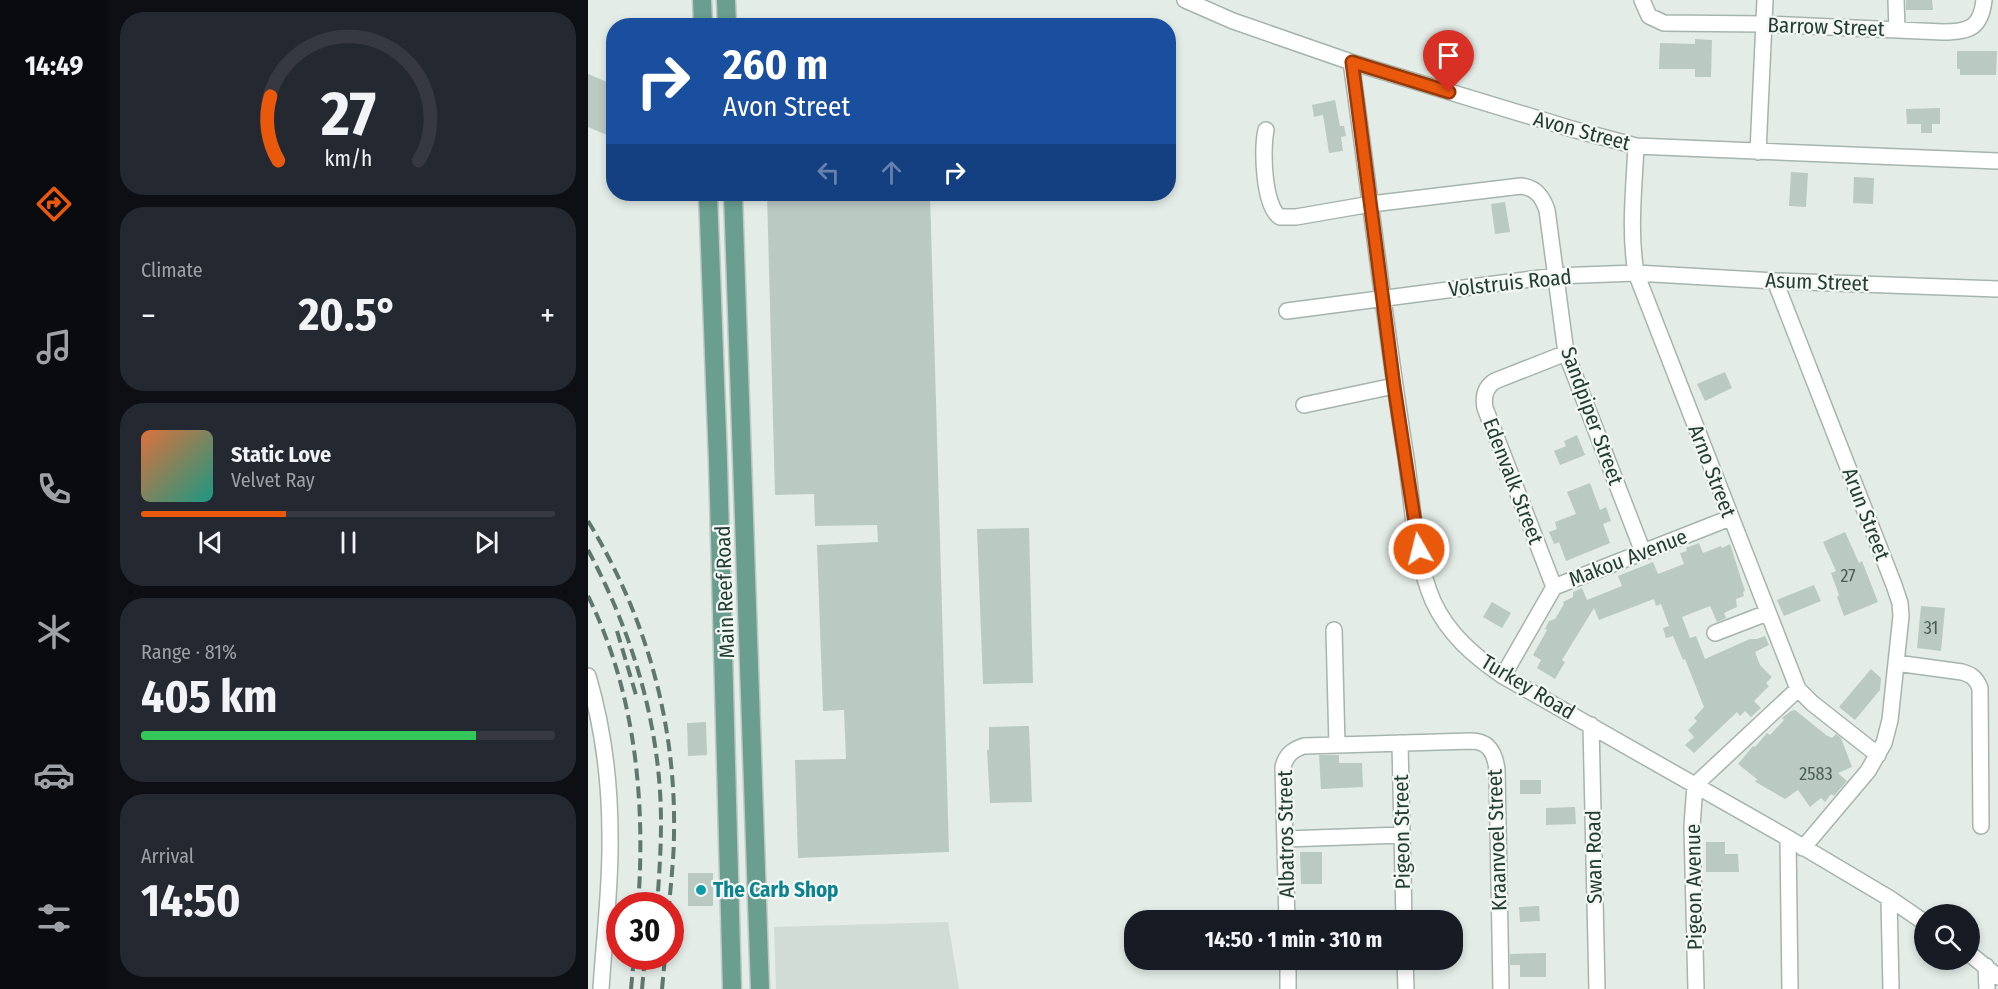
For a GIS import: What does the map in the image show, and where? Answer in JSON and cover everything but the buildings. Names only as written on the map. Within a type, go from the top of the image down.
[{"type":"main road","points":[[702,0],[703,18]]},
{"type":"main road","points":[[726,0],[727,18]]},
{"type":"main road","name":"Main Reef Road","points":[[708,201],[732,989]]},
{"type":"main road","name":"Main Reef Road","points":[[733,201],[760,989]]},
{"type":"main road","points":[[714,355],[740,355]]},
{"type":"main road","points":[[731,957],[759,956]]},
{"type":"street","name":"Avon Street","points":[[1185,0],[1233,21],[1352,62],[1572,129],[1636,146],[1998,161]]},
{"type":"street","name":"Barrow Street","points":[[1642,0],[1649,16],[1664,23],[1764,24],[1943,32],[1968,29],[1976,24],[1982,17],[1984,0]]},
{"type":"street","points":[[1758,152],[1765,0]]},
{"type":"street","points":[[1896,0],[1897,30]]},
{"type":"street","name":"Turkey Road","points":[[1352,62],[1394,386],[1421,564],[1434,603],[1445,622],[1463,645],[1479,660],[1503,676],[1788,838],[1914,915]]},
{"type":"street","name":"Sandpiper Street","points":[[1266,130],[1263,142],[1269,192],[1275,213],[1286,218],[1371,204],[1521,186],[1529,187],[1541,195],[1546,210],[1566,353],[1643,552]]},
{"type":"street","name":"Arno Street","points":[[1636,146],[1632,212],[1636,273],[1767,613],[1798,689],[1812,703],[1878,755]]},
{"type":"street","name":"Volstruis Road","points":[[1287,311],[1556,276],[1636,273]]},
{"type":"street","name":"Asum Street","points":[[1636,273],[1775,281],[1998,289]]},
{"type":"street","name":"Arun Street","points":[[1775,281],[1898,597],[1901,616],[1890,720],[1884,742],[1868,771],[1803,848]]},
{"type":"street","name":"Edenvalk Street","points":[[1554,587],[1484,401],[1487,389],[1495,381],[1566,353]]},
{"type":"street","points":[[1304,405],[1394,386]]},
{"type":"street","name":"Makou Avenue","points":[[1503,676],[1554,587],[1730,518]]},
{"type":"street","points":[[1715,633],[1767,613]]},
{"type":"street","points":[[1334,630],[1337,745]]},
{"type":"street","points":[[1896,663],[1962,672],[1972,675],[1977,681],[1980,688],[1981,826]]},
{"type":"street","points":[[588,676],[599,726],[609,805],[610,838],[601,989]]},
{"type":"street","points":[[1695,785],[1798,689]]},
{"type":"street","name":"Swan Road","points":[[1591,725],[1597,989]]},
{"type":"street","name":"Kraanvoel Street","points":[[1400,743],[1476,741],[1488,746],[1493,752],[1497,770],[1501,989]]},
{"type":"street","name":"Albatros Street","points":[[1287,910],[1284,760],[1294,749],[1304,746],[1400,743]]},
{"type":"street","name":"Pigeon Street","points":[[1400,743],[1404,910]]},
{"type":"street","name":"Pigeon Avenue","points":[[1695,785],[1692,826],[1696,989]]},
{"type":"street","points":[[1285,839],[1402,835]]},
{"type":"street","points":[[1788,838],[1790,989]]},
{"type":"street","points":[[1889,898],[1891,989]]},
{"type":"street","points":[[1980,962],[1998,977]]},
{"type":"street","points":[[1986,966],[1987,989]]},
{"type":"street","points":[[1288,970],[1288,989]]},
{"type":"street","points":[[1405,970],[1406,989]]},
{"type":"shaded area","points":[[948,922],[959,989],[776,989],[774,927]]},
{"type":"railway","points":[[588,521],[626,594],[654,671],[663,711],[670,751],[673,792],[674,842],[670,892]]},
{"type":"railway","points":[[588,550],[631,648],[650,717],[660,787],[661,833],[658,892]]},
{"type":"railway","points":[[588,596],[617,670],[634,747],[640,827],[639,892]]},
{"type":"railway","points":[[617,631],[636,695]]},
{"type":"railway","points":[[631,989],[633,970]]},
{"type":"railway","points":[[642,989],[644,970]]},
{"type":"railway","points":[[662,989],[664,970]]},
{"type":"place","name":"The Carb Shop","points":[[701,890]]},
{"type":"route","points":[[1419,549],[1394,386],[1352,62],[1449,92]]}]
